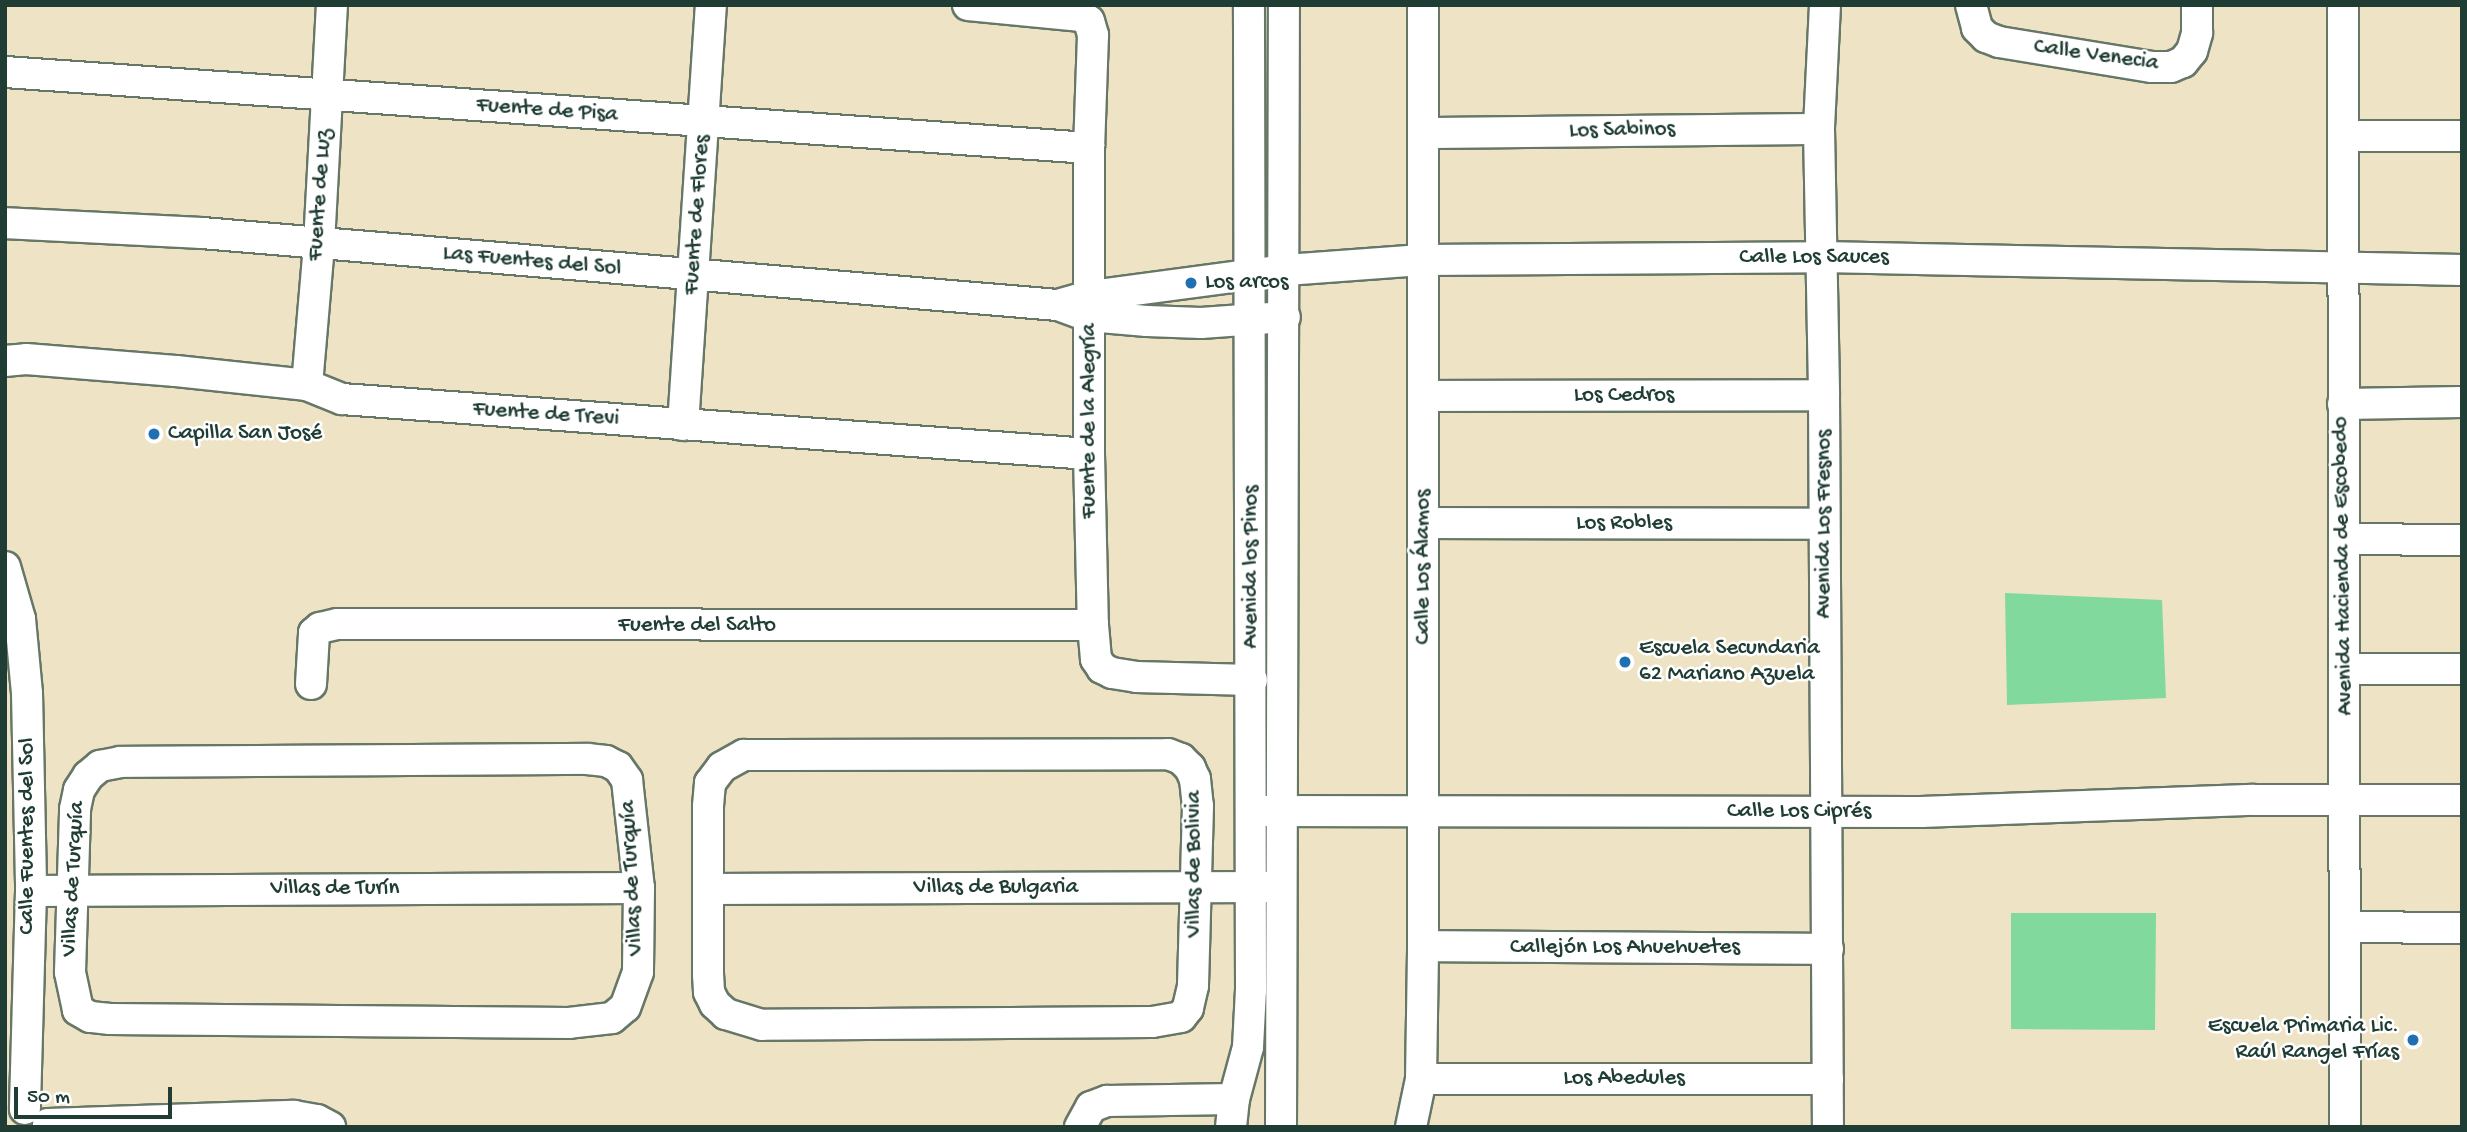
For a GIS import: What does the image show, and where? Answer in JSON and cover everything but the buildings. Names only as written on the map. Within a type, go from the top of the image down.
[{"type":"street","name":"Fuente de Luz","points":[[307,385],[332,5]]},
{"type":"street","name":"Fuente de Flores","points":[[682,425],[711,5]]},
{"type":"street","name":"Fuente de la Alegría","points":[[968,5],[1071,13],[1089,21],[1093,57],[1089,149],[1089,454],[1093,625],[1097,659],[1102,668],[1112,673],[1136,677],[1252,680]]},
{"type":"street","name":"Avenida los Pinos","points":[[1232,1113],[1248,1047],[1252,888],[1248,5]]},
{"type":"street","name":"Avenida los Pinos","points":[[1281,1127],[1286,270],[1284,5]]},
{"type":"street","name":"Calle Los Álamos","points":[[1411,1127],[1421,1079],[1423,946],[1423,5]]},
{"type":"street","name":"Avenida Los Fresnos","points":[[1825,5],[1819,129],[1823,257],[1828,1127]]},
{"type":"street","name":"Calle Venecia","points":[[1971,5],[1977,28],[1986,37],[2151,67],[2171,67],[2183,62],[2192,51],[2197,33],[2197,5]]},
{"type":"street","points":[[2343,5],[2363,5]]},
{"type":"street","name":"Avenida Hacienda de Escobedo","points":[[2343,5],[2345,1127]]},
{"type":"street","name":"Fuente de Pisa","points":[[5,72],[1089,149]]},
{"type":"street","name":"Los Sabinos","points":[[1424,133],[1819,129]]},
{"type":"street","points":[[2343,136],[2462,136]]},
{"type":"street","name":"Las Fuentes del Sol","points":[[5,223],[202,233],[1058,306],[1090,306],[1201,323],[1285,317]]},
{"type":"street","name":"Calle Los Sauces","points":[[1286,270],[1422,260],[1823,257],[2462,270]]},
{"type":"street","name":"Las Fuentes del Sol","points":[[1090,306],[1251,274],[1286,270]]},
{"type":"street","name":"Fuente de Trevi","points":[[5,360],[26,359],[176,371],[307,385],[342,399],[1089,454]]},
{"type":"street","name":"Los Cedros","points":[[1424,396],[1824,395]]},
{"type":"street","points":[[2343,404],[2462,402]]},
{"type":"street","name":"Los Robles","points":[[1425,523],[1824,524]]},
{"type":"street","points":[[2344,539],[2462,540]]},
{"type":"street","name":"Calle Fuentes del Sol","points":[[5,566],[25,655],[32,1114]]},
{"type":"street","name":"Fuente del Salto","points":[[311,684],[311,643],[320,628],[338,624],[1093,625]]},
{"type":"street","points":[[2346,668],[2462,669]]},
{"type":"street","name":"Villas de Bolivia","points":[[1168,754],[1181,760],[1195,779],[1196,887],[1194,986],[1188,1008],[1181,1017],[1170,1021],[762,1024],[726,1014],[715,1004],[709,992],[710,783],[722,767],[744,755],[1168,754]]},
{"type":"street","name":"Villas de Turquía","points":[[606,761],[618,767],[627,780],[639,888],[638,972],[625,1007],[612,1017],[569,1023],[90,1017],[78,1010],[73,995],[71,891],[79,790],[88,776],[100,766],[120,762],[606,761]]},
{"type":"street","name":"Calle Los Ciprés","points":[[1252,811],[1828,812],[2345,799],[2462,800]]},
{"type":"street","name":"Villas de Bulgaria","points":[[708,889],[1284,886]]},
{"type":"street","name":"Villas de Turín","points":[[30,891],[639,888]]},
{"type":"street","points":[[2346,927],[2462,928]]},
{"type":"street","name":"Callejón Los Ahuehuetes","points":[[1423,946],[1828,949]]},
{"type":"street","name":"Los Abedules","points":[[1421,1079],[1828,1079]]},
{"type":"street","points":[[1080,1127],[1091,1107],[1107,1101],[1232,1113]]},
{"type":"street","points":[[32,1114],[294,1116],[317,1120],[330,1127]]},
{"type":"green space","points":[[2005,593],[2162,600],[2166,698],[2007,705]]},
{"type":"green space","points":[[2011,913],[2156,913],[2155,1030],[2011,1029]]},
{"type":"place","name":"Los arcos","points":[[1191,283]]},
{"type":"place","name":"Capilla San José","points":[[154,434]]},
{"type":"place","name":"Escuela Secundaria 62 Mariano Azuela","points":[[1625,662]]},
{"type":"place","name":"Escuela Primaria Lic. Raúl Rangel Frías","points":[[2413,1040]]}]
